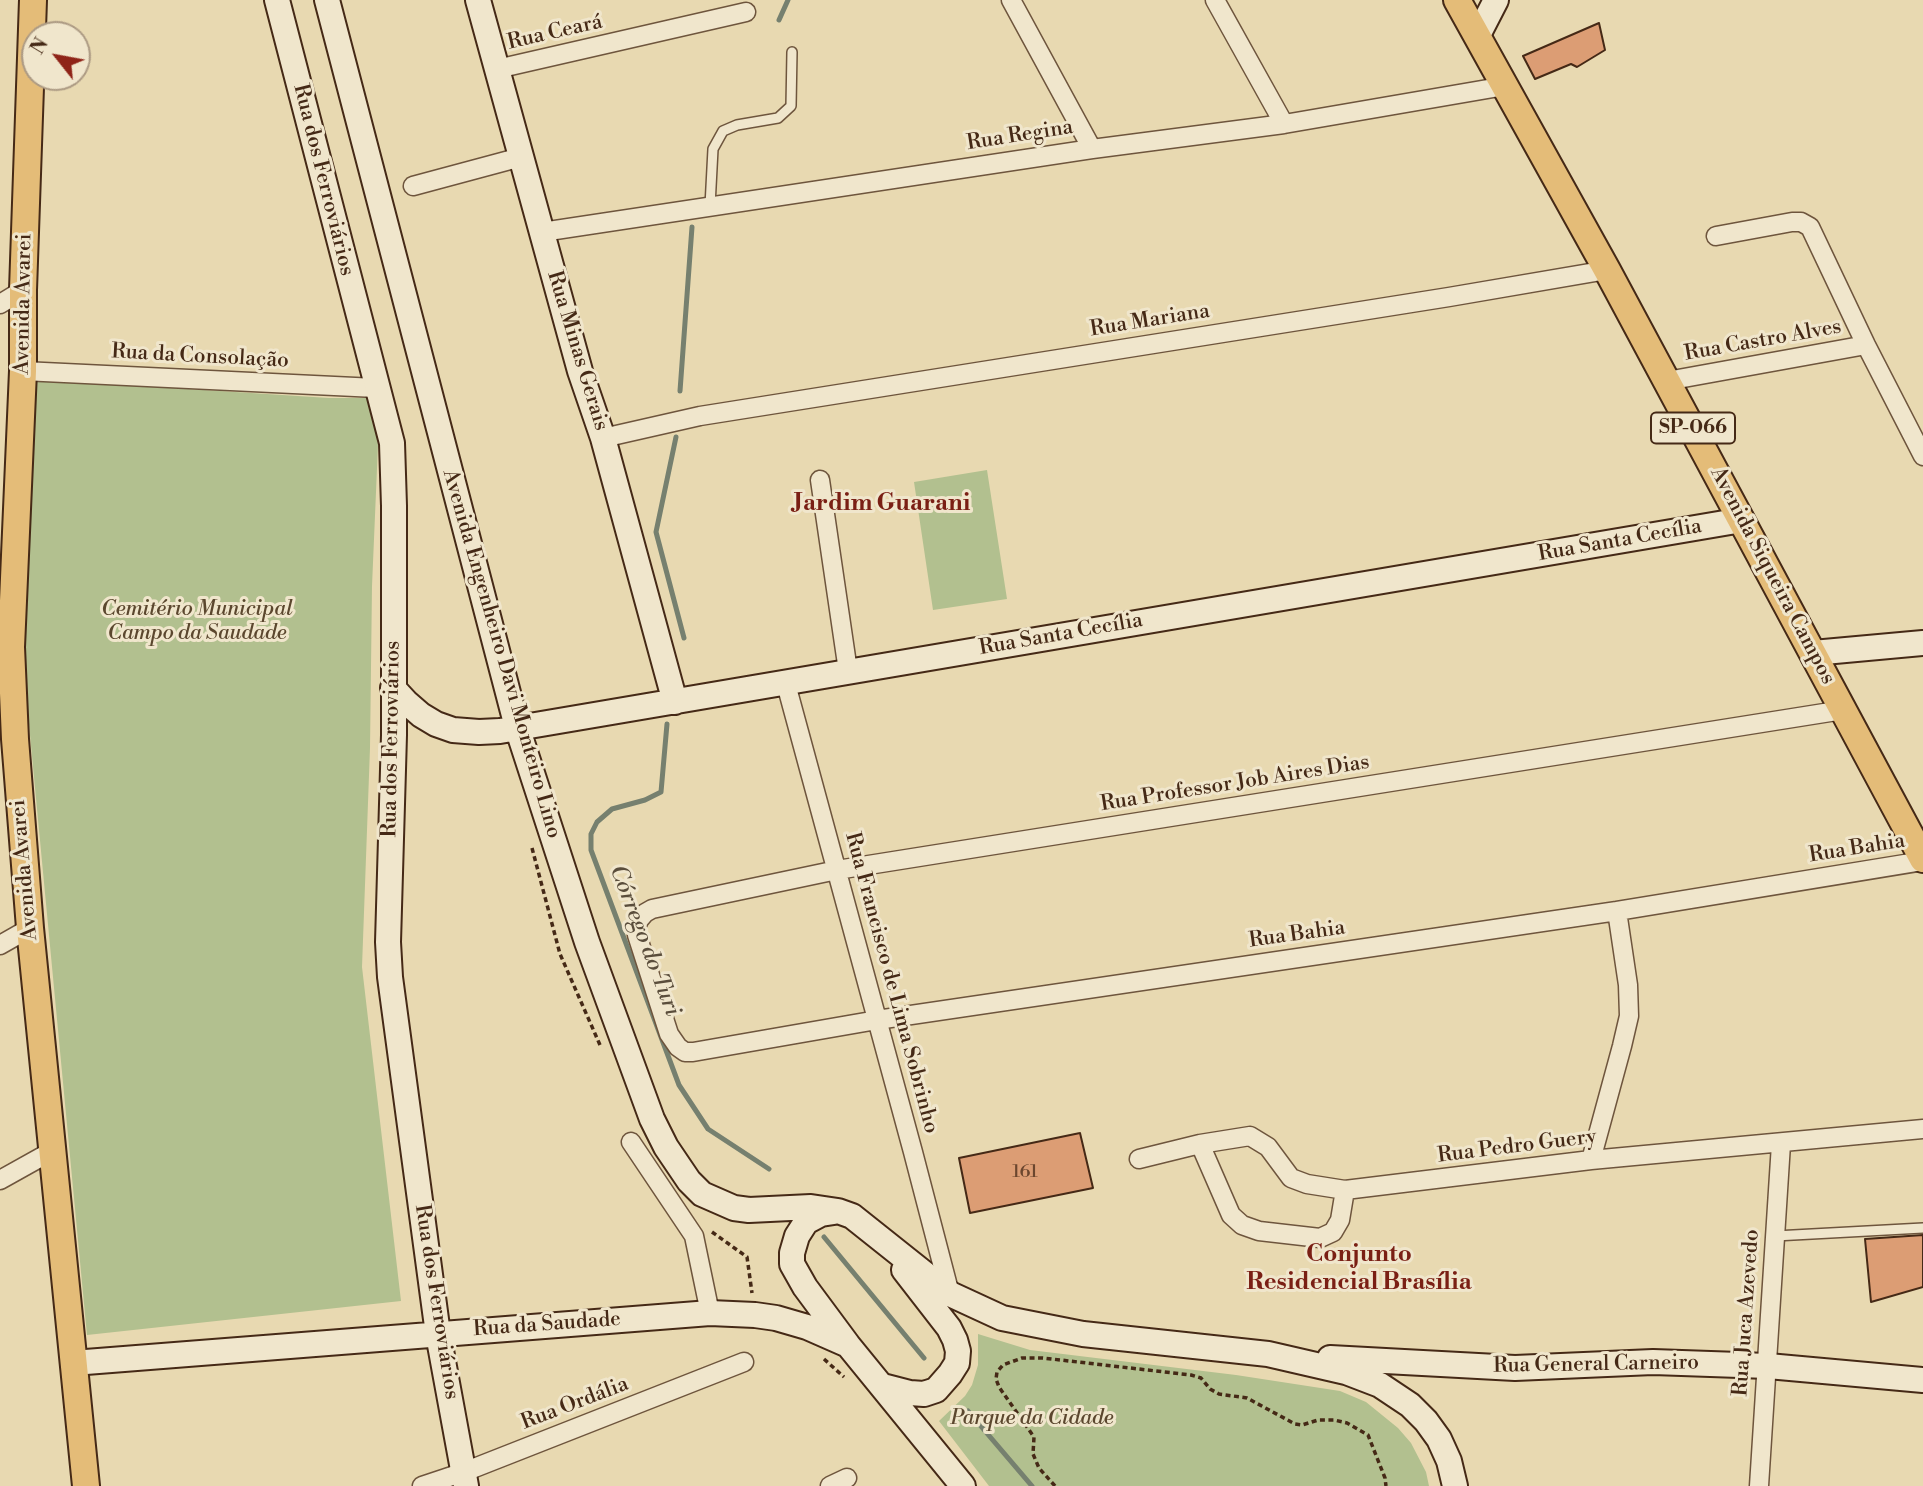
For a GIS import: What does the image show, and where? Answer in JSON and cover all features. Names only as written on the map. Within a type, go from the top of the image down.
[{"type":"main road","name":"Avenida Avarei","points":[[33,0],[23,290],[23,371],[5,649],[86,1486]]},
{"type":"main road","name":"Avenida Siqueira Campos","points":[[1457,0],[1607,270],[1923,860]]},
{"type":"street","name":"Rua dos Ferroviários","points":[[277,0],[392,443],[394,735],[389,875],[390,977],[438,1334],[465,1479]]},
{"type":"street","name":"Avenida Engenheiro Davi Monteiro Lino","points":[[327,0],[517,727],[587,942],[652,1119],[678,1167],[702,1194],[734,1208],[749,1210],[811,1207],[852,1216],[950,1294],[1002,1318],[1083,1334],[1268,1354],[1346,1372],[1380,1385],[1410,1405],[1426,1421],[1439,1439],[1449,1461],[1455,1486]]},
{"type":"street","name":"Rua Minas Gerais","points":[[478,0],[675,702]]},
{"type":"street","points":[[1011,0],[1092,149]]},
{"type":"street","points":[[1215,0],[1284,124]]},
{"type":"street","points":[[1478,35],[1496,0]]},
{"type":"street","name":"Rua Ceará","points":[[497,69],[746,12]]},
{"type":"street","name":"Rua Regina","points":[[542,232],[1092,149],[1284,124],[1506,86]]},
{"type":"street","points":[[413,186],[521,157]]},
{"type":"street","points":[[1716,236],[1792,222],[1801,222],[1810,227],[1866,345],[1916,428],[1923,456]]},
{"type":"street","name":"Rua Mariana","points":[[603,438],[700,416],[1607,270]]},
{"type":"street","points":[[0,304],[23,290]]},
{"type":"street","name":"Rua Castro Alves","points":[[1667,381],[1866,345]]},
{"type":"street","name":"Rua da Consolação","points":[[23,371],[376,388]]},
{"type":"street","points":[[820,480],[848,671]]},
{"type":"street","name":"Rua Santa Cecília","points":[[393,688],[421,715],[436,724],[453,730],[500,731],[1742,520]]},
{"type":"street","points":[[1813,653],[1923,643]]},
{"type":"street","name":"Rua Francisco de Lima Sobrinho","points":[[786,684],[950,1294]]},
{"type":"street","name":"Rua Professor Job Aires Dias","points":[[678,1047],[669,1034],[637,935],[639,920],[652,909],[837,870],[1843,710]]},
{"type":"street","name":"Rua Bahia","points":[[678,1047],[685,1052],[693,1052],[877,1020],[1617,911],[1923,860]]},
{"type":"street","points":[[1591,1160],[1629,1016],[1628,985],[1617,911]]},
{"type":"street","points":[[0,945],[30,928]]},
{"type":"street","name":"Rua Pedro Guery","points":[[1139,1159],[1200,1144],[1250,1136],[1268,1147],[1291,1178],[1307,1184],[1345,1190],[1591,1160],[1923,1129]]},
{"type":"street","points":[[631,1142],[694,1236],[710,1313]]},
{"type":"street","points":[[1200,1144],[1231,1215],[1242,1225],[1259,1231],[1320,1238],[1333,1232],[1340,1220],[1345,1190]]},
{"type":"street","name":"Rua Juca Azevedo","points":[[1759,1486],[1781,1144]]},
{"type":"street","points":[[0,1180],[52,1151]]},
{"type":"street","points":[[838,1211],[821,1214],[806,1222],[797,1236],[792,1264],[805,1287],[848,1345],[963,1486]]},
{"type":"street","name":"Avenida Engenheiro Davi Monteiro Lino","points":[[883,1241],[949,1328],[956,1340],[958,1351],[957,1363],[936,1390],[924,1394],[910,1394],[883,1386]]},
{"type":"street","name":"Rua da Saudade","points":[[73,1363],[710,1313],[776,1318],[807,1327],[848,1345]]},
{"type":"street","name":"Rua General Carneiro","points":[[1268,1354],[1515,1368],[1653,1362],[1768,1366],[1923,1380]]},
{"type":"street","name":"Rua Ordália","points":[[422,1486],[465,1479],[744,1362]]},
{"type":"lane","points":[[710,206],[713,149],[723,131],[737,125],[778,118],[791,106],[792,52]]},
{"type":"lane","points":[[1775,1236],[1923,1228]]},
{"type":"path","points":[[1055,1486],[1039,1468],[1033,1454],[1034,1437],[996,1379],[997,1372],[1003,1365],[1022,1358],[1043,1358],[1191,1375],[1201,1378],[1210,1389],[1219,1394],[1247,1398],[1295,1424],[1302,1425],[1318,1420],[1347,1423],[1368,1435],[1386,1486]]},
{"type":"green space","name":"Cemitério Municipal Campo da Saudade","points":[[33,379],[329,398],[372,398],[378,445],[362,967],[401,1301],[87,1335],[22,651]]},
{"type":"green space","points":[[987,470],[1007,599],[933,610],[914,482]]},
{"type":"green space","name":"Parque da Cidade","points":[[978,1334],[1030,1350],[1236,1375],[1340,1391],[1366,1402],[1398,1428],[1411,1443],[1426,1472],[1429,1486],[989,1486],[939,1421],[965,1396],[972,1385],[978,1365]]},
{"type":"building","points":[[1599,23],[1605,50],[1577,67],[1571,64],[1535,79],[1523,56]]},
{"type":"building","points":[[1080,1133],[1093,1188],[970,1213],[959,1158]]},
{"type":"building","points":[[1923,1235],[1923,1287],[1871,1302],[1865,1239]]},
{"type":"waterway","name":"Córrego do Turi","points":[[779,20],[788,0]]},
{"type":"waterway","name":"Córrego do Turi","points":[[680,391],[692,227]]},
{"type":"waterway","name":"Córrego do Turi","points":[[676,437],[656,532],[684,638]]},
{"type":"waterway","name":"Córrego do Turi","points":[[667,724],[661,792],[645,800],[612,809],[597,822],[591,834],[591,850],[679,1085],[708,1129],[769,1169]]},
{"type":"waterway","name":"Córrego do Turi","points":[[824,1237],[924,1358]]},
{"type":"waterway","name":"Córrego do Turi","points":[[968,1411],[1032,1486]]},
{"type":"district","name":"Jardim Guarani","points":[[882,504]]},
{"type":"district","name":"Conjunto Residencial Brasília","points":[[1359,1269]]}]
